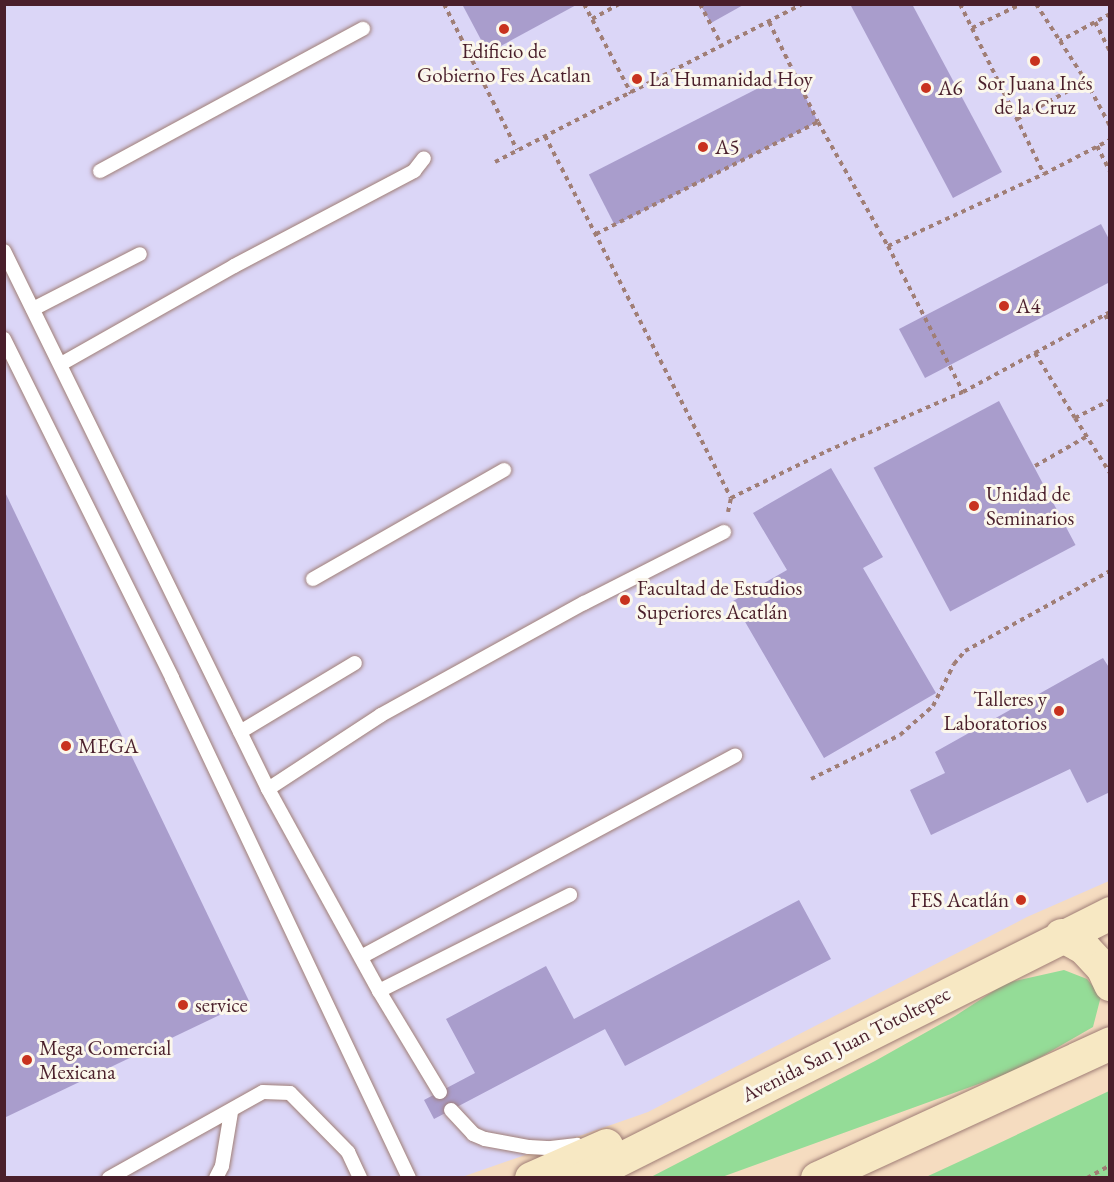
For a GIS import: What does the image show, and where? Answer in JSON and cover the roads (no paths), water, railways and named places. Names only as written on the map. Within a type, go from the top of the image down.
[{"type":"main road","name":"Avenida San Juan Totoltepec","points":[[617,1151],[702,1117],[1061,935],[1110,913]]},
{"type":"main road","points":[[1061,935],[1084,948],[1102,967],[1110,984]]},
{"type":"main road","points":[[817,1178],[1109,1042]]},
{"type":"main road","points":[[531,1178],[617,1151]]},
{"type":"main road","points":[[582,1178],[617,1151]]},
{"type":"lane","points":[[100,171],[363,29]]},
{"type":"lane","points":[[61,364],[234,266],[414,171],[424,158]]},
{"type":"lane","points":[[4,251],[268,789],[379,991],[440,1092]]},
{"type":"lane","points":[[33,309],[140,254]]},
{"type":"lane","points":[[4,339],[177,688],[409,1178]]},
{"type":"lane","points":[[313,579],[504,470]]},
{"type":"lane","points":[[268,789],[381,715],[584,603],[724,532]]},
{"type":"lane","points":[[240,732],[355,663]]},
{"type":"lane","points":[[361,957],[735,756]]},
{"type":"lane","points":[[379,991],[570,895]]},
{"type":"lane","points":[[109,1178],[231,1112],[263,1092],[290,1093],[348,1152],[360,1178]]},
{"type":"lane","points":[[451,1110],[473,1134],[504,1143],[617,1151]]},
{"type":"lane","points":[[216,1178],[222,1166],[231,1112]]},
{"type":"place","name":"Edificio de Gobierno Fes Acatlan","points":[[504,29]]},
{"type":"place","name":"Sor Juana Inés de la Cruz","points":[[1035,61]]},
{"type":"place","name":"La Humanidad Hoy","points":[[637,79]]},
{"type":"place","name":"A6","points":[[926,88]]},
{"type":"place","name":"A5","points":[[703,147]]},
{"type":"place","name":"A4","points":[[1004,306]]},
{"type":"place","name":"Unidad de Seminarios","points":[[974,506]]},
{"type":"place","name":"Facultad de Estudios Superiores Acatlán","points":[[625,600]]},
{"type":"place","name":"Talleres y Laboratorios","points":[[1059,711]]},
{"type":"place","name":"MEGA","points":[[66,746]]},
{"type":"place","name":"FES Acatlán","points":[[1021,900]]},
{"type":"place","name":"service","points":[[183,1005]]},
{"type":"place","name":"Mega Comercial Mexicana","points":[[27,1060]]}]
